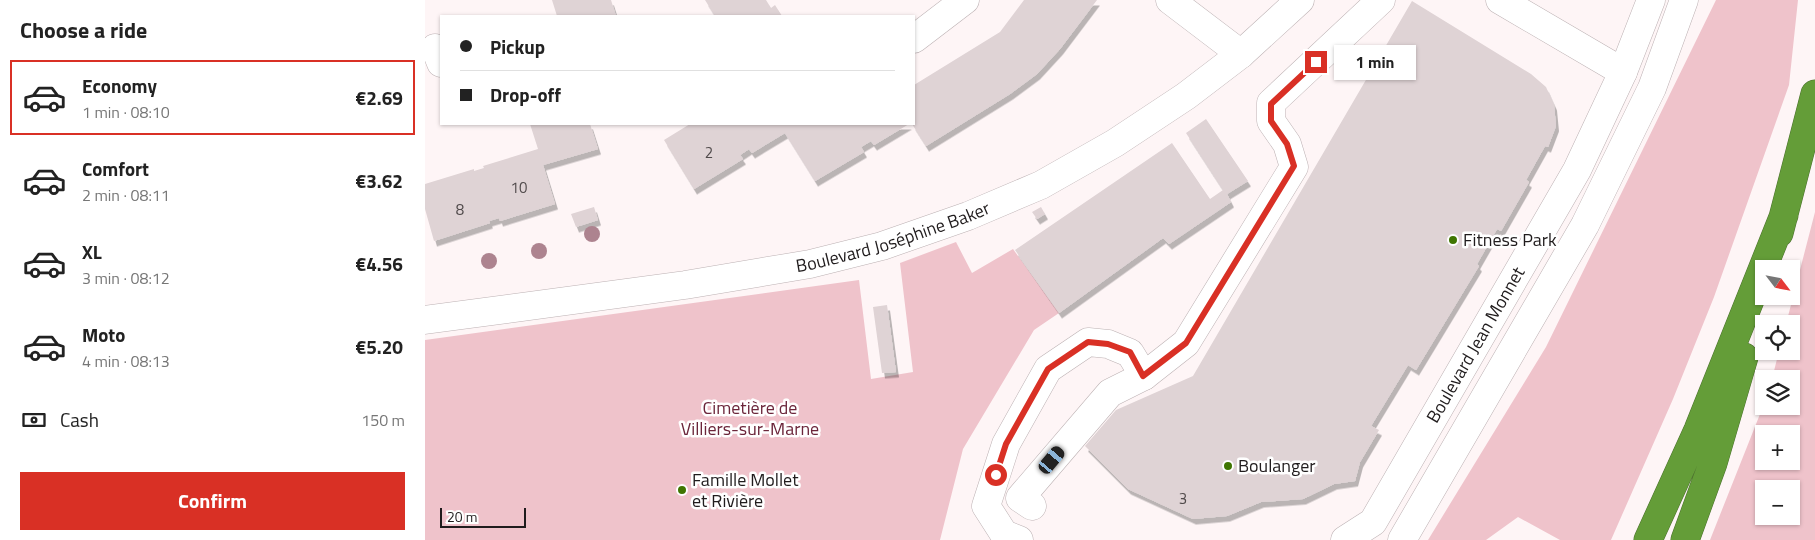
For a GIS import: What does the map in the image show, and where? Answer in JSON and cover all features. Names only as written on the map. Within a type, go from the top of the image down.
[{"type":"highway","points":[[1772,260],[1815,94]]},
{"type":"highway","points":[[1648,540],[1698,430],[1784,215]]},
{"type":"highway","points":[[1685,540],[1713,463],[1759,305]]},
{"type":"street","points":[[915,38],[965,0]]},
{"type":"street","points":[[1170,0],[1241,54]]},
{"type":"street","name":"Boulevard Joséphine Baker","points":[[425,320],[740,277],[810,264],[882,246],[968,216],[1041,184],[1115,143],[1186,96],[1241,54],[1300,0]]},
{"type":"street","points":[[1032,506],[1019,498],[1110,393],[1193,346],[1269,219],[1294,166],[1287,144],[1271,121],[1271,104],[1381,0]]},
{"type":"street","points":[[1500,0],[1623,72]]},
{"type":"street","name":"Boulevard Jean Monnet","points":[[1345,540],[1373,522],[1577,170],[1623,72],[1651,0]]},
{"type":"street","name":"Boulevard Jean Monnet","points":[[1402,540],[1585,225],[1652,88],[1684,0]]},
{"type":"street","points":[[1019,540],[1004,534],[986,506],[1006,444],[1048,369],[1088,342],[1108,344],[1130,352],[1143,376]]},
{"type":"green space","points":[[1716,0],[1798,0],[1789,85],[1714,297],[1673,399],[1611,540],[1560,540],[1518,517],[1486,540],[1428,540],[1546,347]]},
{"type":"green space","points":[[1815,212],[1815,540],[1710,540],[1755,427],[1755,470],[1800,470],[1800,425],[1756,425],[1760,415],[1800,415],[1800,370],[1774,370],[1777,360],[1800,360],[1800,315],[1788,315],[1791,305],[1800,305],[1800,270]]},
{"type":"green space","name":"Cimetière de Villiers-sur-Marne","points":[[956,242],[972,273],[1013,249],[1059,313],[1034,330],[963,449],[940,540],[425,540],[425,340],[859,280],[871,379],[913,372],[900,263]]},
{"type":"building","points":[[552,0],[611,0],[616,15],[557,15]]},
{"type":"building","points":[[705,0],[766,0],[771,8],[775,5],[781,15],[714,15]]},
{"type":"building","points":[[1024,0],[1097,0],[1060,49],[1037,74],[1010,94],[926,146],[913,125],[915,125],[915,84],[1000,32]]},
{"type":"building","points":[[1412,1],[1531,74],[1546,87],[1554,105],[1556,126],[1548,147],[1545,146],[1526,180],[1529,182],[1501,231],[1497,229],[1477,264],[1479,266],[1416,370],[1408,365],[1371,426],[1379,430],[1360,462],[1355,481],[1334,484],[1303,499],[1261,502],[1227,516],[1193,519],[1128,489],[1085,446],[1116,410],[1193,376]]},
{"type":"building","points":[[1206,119],[1248,181],[1227,194],[1231,202],[1169,244],[1163,238],[1059,313],[1015,250],[1172,143],[1210,199],[1223,190],[1186,133]]},
{"type":"building","points":[[530,125],[590,125],[598,149],[543,165],[555,204],[500,221],[499,218],[489,221],[490,223],[434,241],[425,209],[425,184],[474,169],[474,171],[484,168],[483,166],[538,149]]},
{"type":"building","points":[[688,125],[907,125],[874,145],[871,141],[861,147],[864,152],[815,181],[785,133],[752,153],[749,149],[740,155],[743,159],[694,189],[664,140]]},
{"type":"building","points":[[594,207],[598,220],[576,227],[571,214]]},
{"type":"building","points":[[1041,207],[1045,214],[1037,219],[1032,212]]},
{"type":"building","points":[[887,305],[896,372],[882,373],[873,307]]},
{"type":"place","name":"Fitness Park","points":[[1453,240]]},
{"type":"place","name":"Boulanger","points":[[1228,466]]},
{"type":"place","name":"Famille Mollet et Rivière","points":[[682,490]]},
{"type":"route","points":[[996,475],[1006,444],[1048,369],[1088,342],[1108,344],[1130,352],[1143,376],[1186,343],[1294,166],[1287,144],[1271,121],[1271,104],[1316,62]]}]
